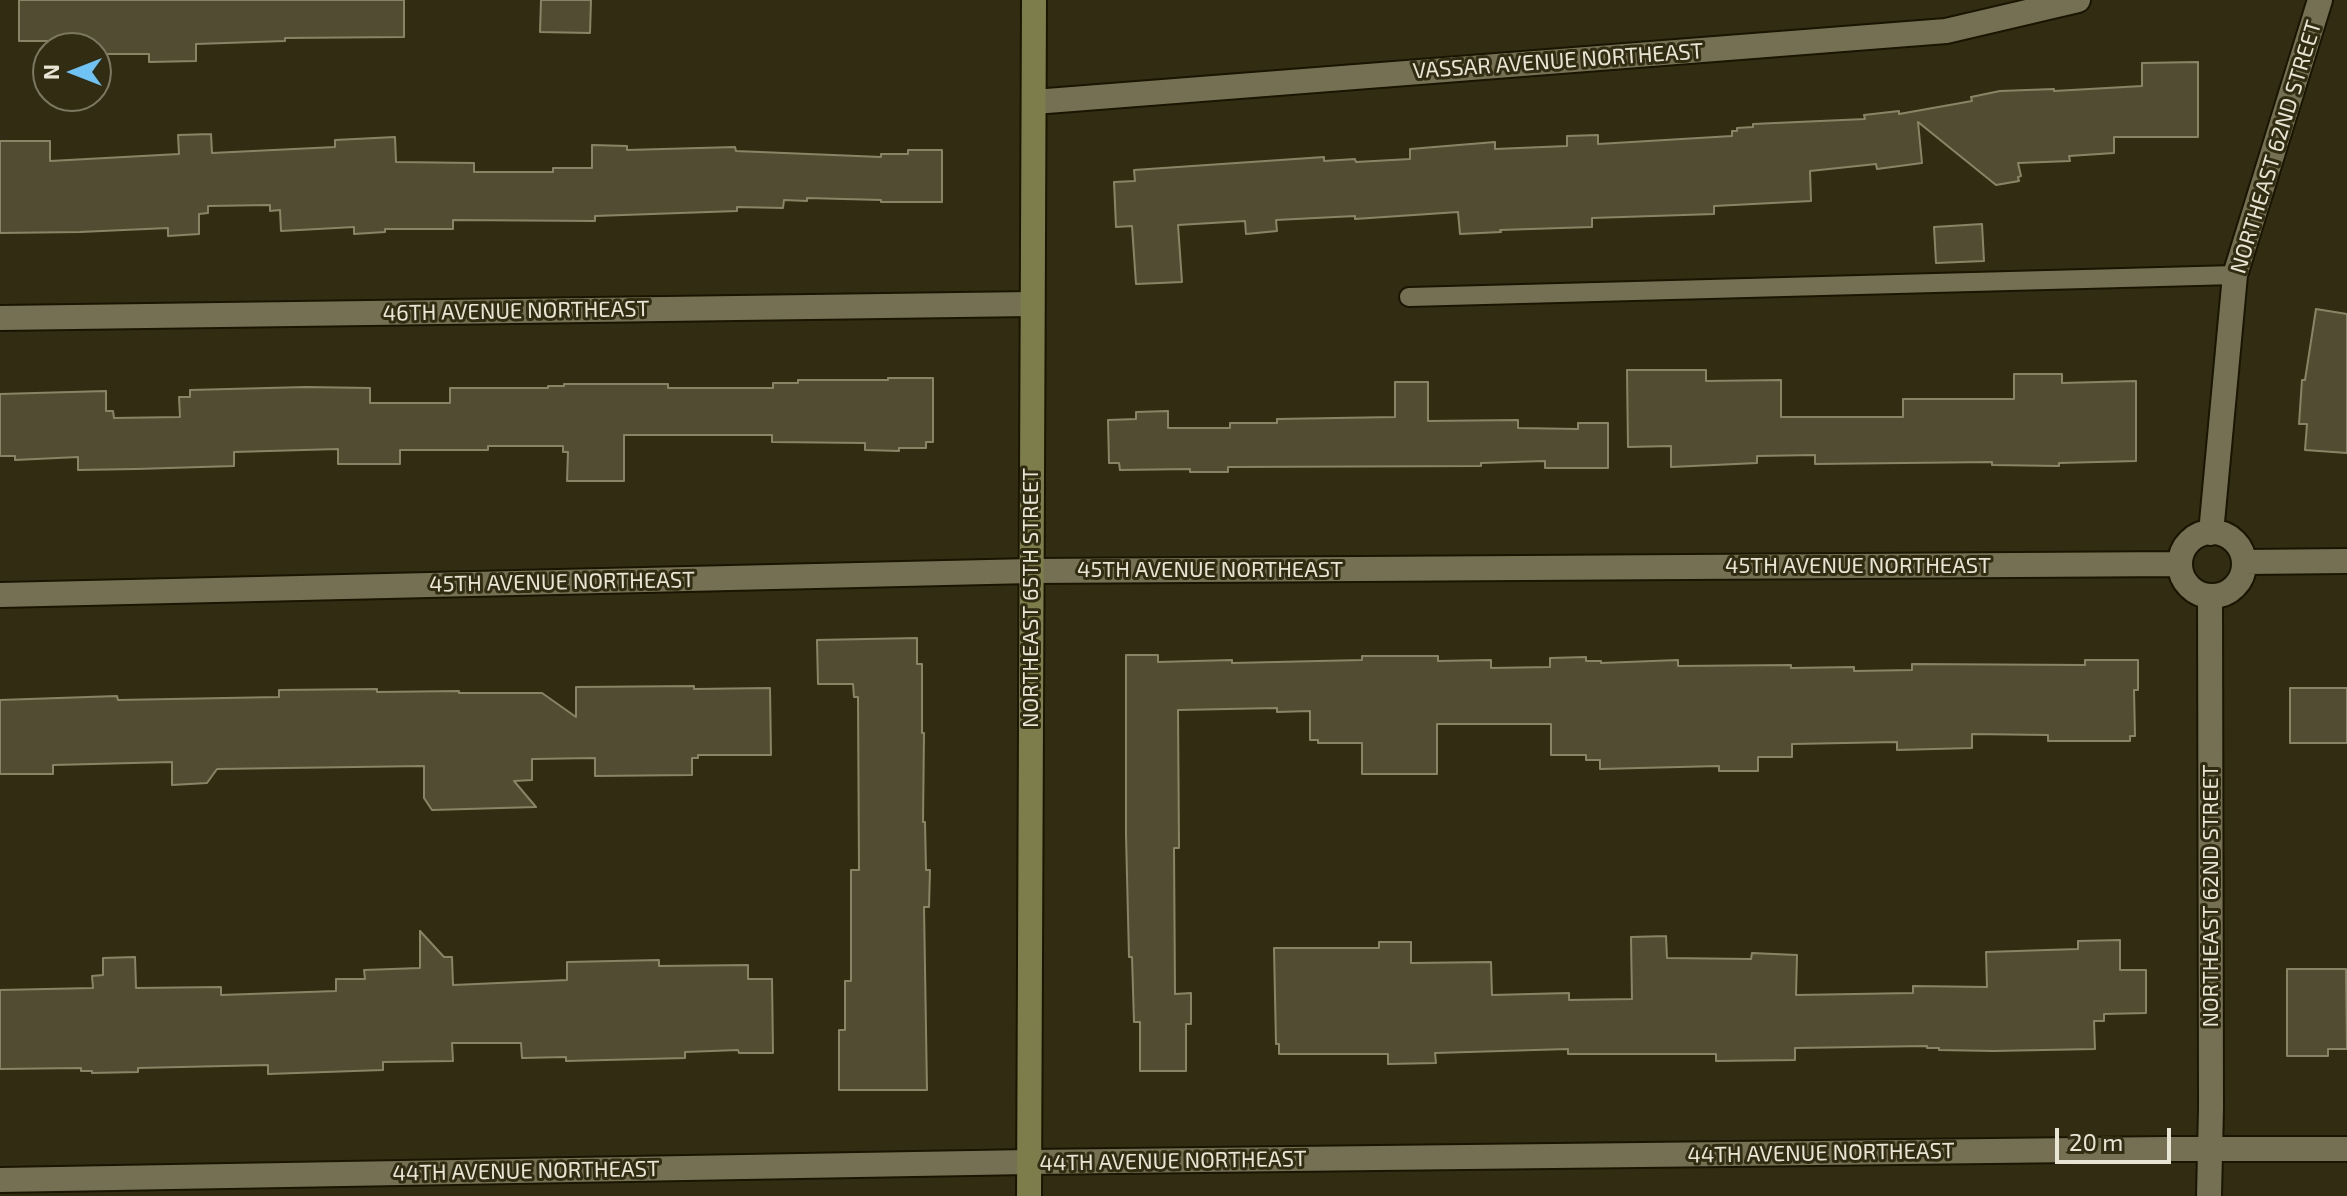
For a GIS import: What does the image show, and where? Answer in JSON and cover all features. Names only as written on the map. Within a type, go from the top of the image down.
[{"type":"main road","name":"NORTHEAST 65TH STREET","points":[[1029,1196],[1034,0]]},
{"type":"street","name":"VASSAR AVENUE NORTHEAST","points":[[1034,102],[1946,31],[2078,0]]},
{"type":"street","name":"NORTHEAST 62ND STREET","points":[[2211,533],[2235,275],[2320,0]]},
{"type":"street","name":"46TH AVENUE NORTHEAST","points":[[0,318],[1032,304]]},
{"type":"street","points":[[2211,533],[2227,536],[2236,543],[2244,562],[2239,581],[2232,589],[2210,596],[2194,591],[2187,584],[2180,564],[2188,543],[2196,536],[2211,533]]},
{"type":"street","points":[[2244,562],[2347,561]]},
{"type":"street","name":"45TH AVENUE NORTHEAST","points":[[0,595],[1031,571],[2180,564]]},
{"type":"street","name":"NORTHEAST 62ND STREET","points":[[2209,1196],[2210,596]]},
{"type":"street","name":"44TH AVENUE NORTHEAST","points":[[0,1180],[1029,1162],[2347,1149]]},
{"type":"lane","points":[[1409,297],[2235,275]]},
{"type":"building","points":[[19,0],[404,0],[404,37],[285,38],[285,41],[196,44],[196,61],[149,62],[149,54],[112,54],[112,32],[32,32],[32,41],[19,41]]},
{"type":"building","points":[[541,0],[591,0],[590,33],[540,32]]},
{"type":"building","points":[[2198,62],[2198,137],[2114,137],[2114,153],[2069,156],[2070,161],[2018,163],[2019,181],[1996,185],[1918,122],[1922,163],[1877,169],[1876,164],[1810,171],[1811,201],[1714,206],[1714,214],[1592,218],[1592,227],[1460,234],[1458,212],[1355,219],[1355,216],[1276,220],[1277,231],[1246,234],[1245,221],[1178,225],[1182,282],[1136,284],[1132,226],[1116,227],[1114,182],[1135,181],[1134,170],[1324,157],[1324,161],[1355,159],[1356,162],[1410,159],[1410,149],[1495,142],[1495,149],[1567,146],[1567,136],[1598,135],[1598,144],[1732,136],[1732,131],[1737,131],[1737,128],[1753,127],[1753,124],[1865,119],[1864,115],[1899,111],[1899,114],[1972,101],[1971,97],[2000,91],[2142,86],[2142,63]]},
{"type":"building","points":[[211,134],[212,153],[335,147],[335,140],[395,137],[396,162],[474,163],[474,172],[553,172],[553,168],[592,168],[592,145],[627,146],[627,150],[735,147],[736,151],[881,157],[881,154],[908,154],[908,150],[942,150],[942,202],[807,198],[807,201],[784,200],[783,208],[737,207],[737,211],[595,216],[595,221],[453,220],[453,229],[385,229],[385,232],[354,234],[354,227],[281,231],[280,210],[270,211],[270,205],[208,206],[208,213],[199,214],[199,234],[168,236],[168,228],[0,233],[0,141],[50,141],[50,161],[179,154],[178,135]]},
{"type":"building","points":[[1982,224],[1984,261],[1936,263],[1934,227]]},
{"type":"building","points":[[2316,309],[2347,314],[2347,453],[2305,450],[2307,424],[2299,424],[2302,380],[2305,380]]},
{"type":"building","points":[[1627,370],[1706,370],[1706,381],[1781,380],[1781,417],[1903,417],[1903,399],[2014,399],[2014,374],[2062,374],[2062,383],[2136,381],[2136,461],[2059,463],[2059,466],[1992,465],[1992,462],[1815,464],[1815,455],[1757,456],[1757,463],[1671,467],[1671,446],[1628,447]]},
{"type":"building","points":[[933,378],[933,442],[926,442],[926,448],[865,450],[865,443],[772,442],[772,435],[624,435],[624,481],[567,481],[568,452],[563,452],[563,446],[400,450],[400,464],[338,464],[338,449],[234,452],[234,466],[136,469],[78,470],[78,457],[15,460],[15,456],[0,456],[0,394],[106,391],[106,411],[113,411],[114,418],[180,417],[179,397],[190,397],[190,390],[370,388],[370,403],[450,403],[450,388],[668,384],[668,388],[773,388],[773,383],[798,383],[798,380]]},
{"type":"building","points":[[1395,382],[1428,382],[1428,421],[1518,420],[1518,428],[1578,429],[1578,423],[1608,423],[1608,468],[1545,468],[1545,461],[1481,463],[1481,466],[1228,467],[1228,472],[1190,472],[1190,469],[1120,470],[1119,463],[1109,463],[1108,420],[1136,419],[1136,412],[1168,411],[1168,428],[1230,428],[1230,423],[1277,423],[1277,419],[1395,417]]},
{"type":"building","points":[[917,638],[917,664],[922,664],[923,822],[926,870],[930,870],[929,907],[924,907],[927,1090],[839,1090],[839,1030],[845,1030],[845,981],[851,981],[851,870],[859,870],[858,697],[854,697],[853,684],[818,684],[817,640]]},
{"type":"building","points":[[1126,655],[1158,655],[1158,662],[1232,660],[1232,663],[1362,660],[1362,656],[1438,656],[1438,661],[1491,660],[1491,668],[1550,667],[1550,658],[1586,657],[1586,661],[1601,663],[1678,660],[1678,666],[1791,665],[1791,668],[1854,667],[1854,671],[1912,670],[1912,664],[2085,665],[2085,660],[2138,660],[2138,690],[2134,690],[2135,736],[2130,736],[2130,741],[2048,741],[2048,735],[1972,734],[1972,748],[1897,750],[1897,742],[1792,744],[1792,757],[1758,757],[1758,771],[1719,771],[1719,766],[1600,769],[1600,760],[1586,760],[1586,755],[1551,755],[1551,724],[1437,724],[1437,774],[1362,774],[1362,743],[1318,743],[1318,740],[1310,740],[1310,711],[1277,712],[1277,708],[1178,710],[1179,848],[1174,848],[1175,994],[1191,993],[1191,1024],[1186,1024],[1186,1071],[1140,1071],[1140,1022],[1134,1022],[1132,957],[1129,957]]},
{"type":"building","points":[[694,686],[694,689],[770,688],[771,755],[698,755],[698,758],[692,758],[692,775],[595,776],[595,758],[532,759],[532,780],[514,781],[536,807],[432,810],[424,798],[424,766],[217,769],[207,783],[172,785],[172,762],[53,765],[53,774],[0,774],[0,700],[117,696],[118,700],[279,697],[279,690],[542,693],[576,717],[576,687]]},
{"type":"building","points":[[2290,688],[2347,688],[2347,743],[2290,743]]},
{"type":"building","points":[[420,931],[444,957],[452,957],[453,985],[567,980],[567,962],[659,960],[659,966],[748,965],[748,979],[772,979],[773,1053],[739,1053],[738,1050],[685,1052],[685,1058],[566,1061],[566,1057],[522,1058],[521,1043],[452,1043],[453,1061],[383,1062],[383,1070],[268,1074],[268,1065],[138,1068],[138,1072],[92,1073],[81,1071],[81,1068],[0,1069],[0,990],[93,988],[92,976],[103,975],[103,958],[135,957],[136,988],[221,987],[221,995],[336,991],[336,979],[365,979],[364,970],[420,968]]},
{"type":"building","points":[[1666,936],[1667,958],[1751,959],[1752,953],[1797,955],[1796,995],[1913,993],[1913,986],[1987,987],[1986,952],[2078,949],[2078,941],[2120,940],[2120,970],[2146,970],[2146,1013],[2104,1014],[2104,1021],[2094,1021],[2095,1049],[1993,1051],[1939,1050],[1927,1046],[1795,1048],[1795,1060],[1716,1061],[1716,1054],[1568,1054],[1568,1049],[1435,1053],[1436,1063],[1388,1064],[1388,1054],[1279,1054],[1279,1044],[1276,1044],[1274,948],[1379,948],[1379,942],[1411,942],[1411,963],[1491,962],[1492,995],[1569,993],[1569,1000],[1632,999],[1631,937]]},
{"type":"building","points":[[2287,969],[2346,969],[2347,1049],[2328,1049],[2328,1056],[2287,1056]]}]
